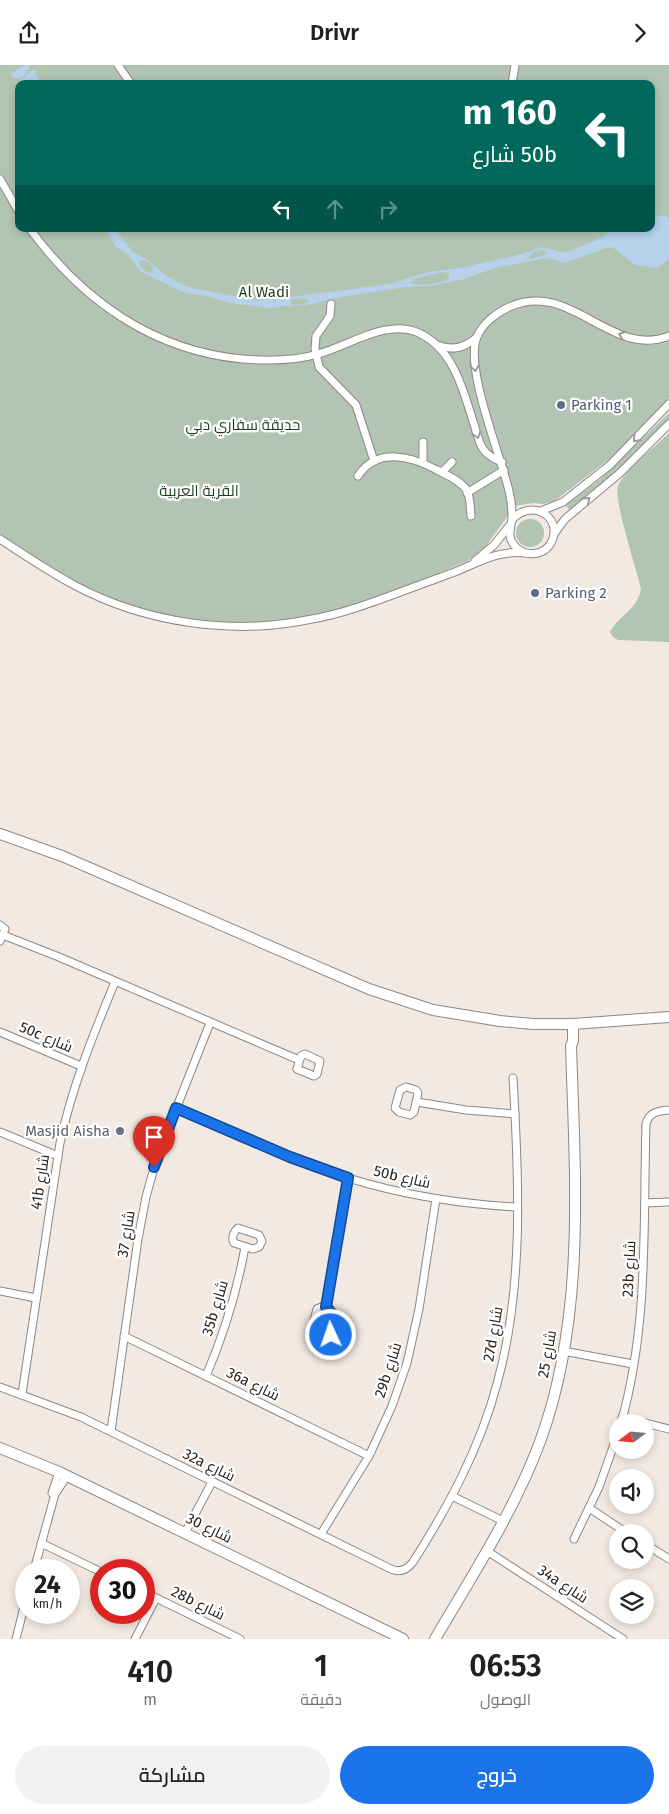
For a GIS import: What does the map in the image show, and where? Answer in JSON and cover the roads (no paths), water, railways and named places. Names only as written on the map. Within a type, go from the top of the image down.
[{"type":"street","points":[[118,65],[129,80]]},
{"type":"street","points":[[513,80],[515,65]]},
{"type":"street","points":[[0,179],[15,205]]},
{"type":"street","points":[[32,232],[57,263],[90,295],[108,309],[147,333],[189,349],[233,358],[278,360],[316,355],[390,330],[399,329],[415,332],[445,349],[456,349],[467,345],[476,338],[489,320],[498,314],[518,303],[531,300],[555,303],[625,337],[638,340],[652,340],[669,336]]},
{"type":"street","points":[[332,304],[330,316],[316,336],[316,355],[322,371],[356,405],[374,461]]},
{"type":"street","points":[[476,338],[475,371],[510,496],[511,523],[509,532],[513,545],[524,553]]},
{"type":"street","points":[[435,344],[452,365],[458,376],[480,443],[488,455],[502,462]]},
{"type":"street","points":[[471,565],[494,545],[516,515],[528,509],[541,511],[563,502],[610,465],[669,404]]},
{"type":"street","points":[[0,539],[75,585],[115,603],[149,614],[175,620],[227,626],[280,624],[329,615],[383,599],[499,554],[530,554],[543,551],[565,519],[620,473],[669,424]]},
{"type":"street","points":[[423,442],[423,463]]},
{"type":"street","points":[[358,476],[374,461],[385,457],[398,457],[423,463],[462,485],[467,493],[471,516]]},
{"type":"street","points":[[442,472],[452,462]]},
{"type":"street","points":[[467,493],[504,470]]},
{"type":"street","points":[[541,511],[551,521],[554,535]]},
{"type":"street","points":[[0,834],[48,851],[369,989],[433,1010],[483,1019],[533,1024],[570,1024],[669,1017]]},
{"type":"street","points":[[0,925],[5,929],[2,938],[60,957],[299,1060]]},
{"type":"street","name":"41b شارع","points":[[22,1394],[58,1156],[66,1115],[81,1066],[115,982]]},
{"type":"street","name":"شارع 37","points":[[111,1431],[138,1239],[146,1197],[157,1157],[210,1023]]},
{"type":"street","name":"شارع 25","points":[[435,1639],[518,1495],[541,1439],[550,1410],[563,1351],[571,1297],[574,1234],[571,1046],[573,1043],[570,1024]]},
{"type":"street","name":"50c شارع","points":[[0,1032],[81,1066]]},
{"type":"street","name":"27d شارع","points":[[403,1571],[413,1562],[452,1496],[487,1417],[505,1355],[513,1297],[516,1207],[513,1078]]},
{"type":"street","points":[[417,1102],[466,1110],[515,1114]]},
{"type":"street","name":"50b شارع","points":[[176,1108],[276,1151],[348,1178],[436,1199],[516,1207]]},
{"type":"street","name":"23b شارع","points":[[622,1414],[633,1364],[641,1300],[646,1124],[650,1116],[657,1111],[669,1110]]},
{"type":"street","points":[[0,1132],[58,1156]]},
{"type":"street","points":[[326,1307],[317,1309],[312,1330],[314,1334],[326,1339],[331,1335],[334,1318],[326,1307],[348,1178]]},
{"type":"street","name":"29b شارع","points":[[321,1534],[369,1456],[392,1406],[407,1363],[419,1309],[436,1199]]},
{"type":"street","points":[[645,1203],[669,1202]]},
{"type":"street","name":"35b شارع","points":[[206,1376],[231,1310],[245,1247]]},
{"type":"street","points":[[0,1291],[36,1297]]},
{"type":"street","name":"36a شارع","points":[[124,1337],[369,1456]]},
{"type":"street","points":[[563,1351],[633,1364]]},
{"type":"street","name":"32a شارع","points":[[0,1387],[82,1417],[391,1569],[403,1571]]},
{"type":"street","points":[[654,1425],[669,1429]]},
{"type":"street","name":"شارع 30","points":[[0,1448],[63,1474],[403,1639]]},
{"type":"street","points":[[574,1539],[609,1459]]},
{"type":"street","points":[[37,1559],[51,1505],[63,1474]]},
{"type":"street","points":[[185,1533],[212,1482]]},
{"type":"street","points":[[452,1496],[503,1521]]},
{"type":"street","points":[[589,1508],[613,1524]]},
{"type":"street","points":[[41,1543],[90,1567]]},
{"type":"street","points":[[654,1549],[669,1558]]},
{"type":"street","name":"34a شارع","points":[[487,1551],[624,1639]]},
{"type":"street","points":[[135,1639],[156,1598]]},
{"type":"street","name":"28b شارع","points":[[156,1598],[240,1639]]},
{"type":"street","points":[[16,1639],[20,1624]]},
{"type":"water","points":[[24,65],[30,65],[28,71],[19,78],[13,77],[11,74]]},
{"type":"water","points":[[34,69],[39,80],[20,80]]},
{"type":"water","points":[[655,215],[665,216],[669,218],[669,259],[658,268],[635,265],[615,249],[609,247],[565,263],[547,258],[498,267],[464,279],[431,286],[406,287],[342,297],[307,305],[271,308],[228,303],[178,290],[140,271],[128,254],[116,247],[108,232],[117,232],[133,252],[185,286],[226,295],[262,300],[285,299],[390,284],[427,272],[460,268],[518,255],[543,247],[560,252],[570,251],[603,237],[609,232],[655,232]],"holes":[[[546,251],[545,255],[530,259],[529,257],[533,252]],[[143,260],[152,266],[153,272],[143,270],[139,262]],[[441,272],[447,273],[449,279],[430,284],[420,285],[411,283],[414,279]],[[302,298],[309,301],[308,303],[293,305],[290,303],[291,300]]]},
{"type":"place","name":"Parking 1","points":[[561,405]]},
{"type":"place","name":"Parking 2","points":[[535,593]]},
{"type":"place","name":"Masjid Aisha","points":[[120,1131]]},
{"type":"park label","name":"Al Wadi","points":[[264,292]]},
{"type":"park label","name":"حديقة سفاري دبي","points":[[243,425]]},
{"type":"park label","name":"القرية العربية","points":[[199,491]]}]
